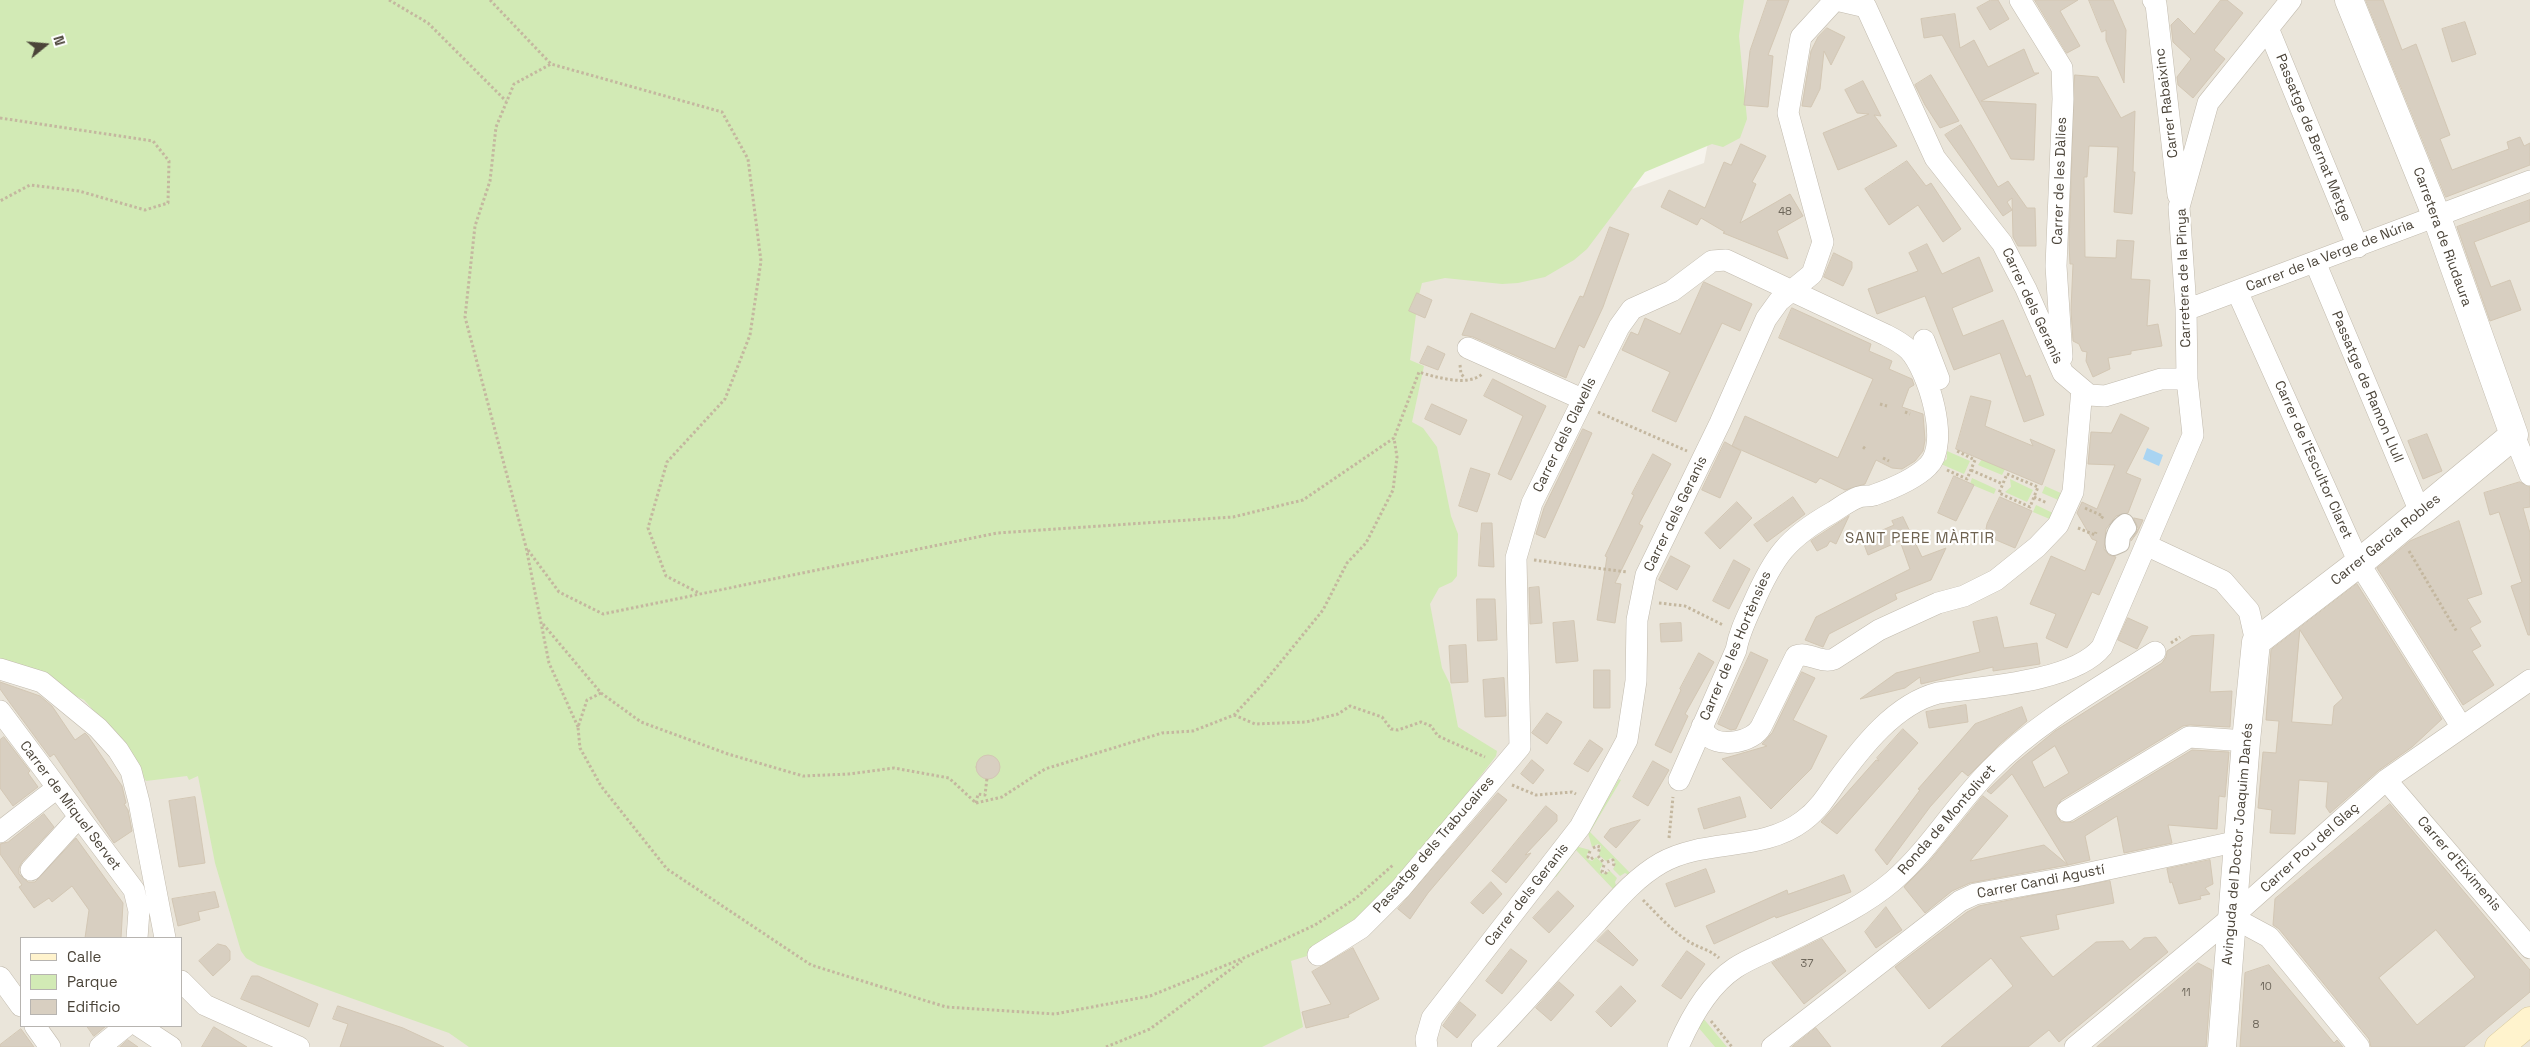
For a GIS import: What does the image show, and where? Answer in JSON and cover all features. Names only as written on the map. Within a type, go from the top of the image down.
[{"type":"main road","points":[[2499,1047],[2530,1021]]},
{"type":"street","name":"Carrer dels Geranis","points":[[1427,1047],[1426,1039],[1432,1018],[1580,827],[1627,740],[1636,680],[1637,620],[1646,575],[1703,457],[1766,319],[1779,300],[1812,274],[1823,242],[1788,113],[1801,37],[1836,0],[1866,7],[1935,158],[2002,243],[2026,289],[2063,373],[2089,395],[2105,396],[2146,382],[2161,379],[2187,379]]},
{"type":"street","name":"Carrer de les Dàlies","points":[[2020,0],[2062,68],[2056,266],[2063,373]]},
{"type":"street","name":"Carrer Rabaixinc","points":[[2153,0],[2156,4],[2180,206]]},
{"type":"street","name":"Carretera de la Pinya","points":[[2187,379],[2186,308],[2180,206],[2208,103],[2291,0]]},
{"type":"street","name":"Carretera de Riudaura","points":[[2350,0],[2436,215],[2530,475]]},
{"type":"street","name":"Passatge de Bernat Metge","points":[[2268,28],[2358,247]]},
{"type":"street","name":"Carrer de la Verge de Núria","points":[[2186,308],[2358,247],[2436,215],[2530,181]]},
{"type":"street","name":"Carrer dels Clavells","points":[[1520,747],[1516,558],[1532,503],[1619,327],[1632,309],[1672,291],[1712,261],[1726,260],[1791,291]]},
{"type":"street","name":"Passatge de Ramon Llull","points":[[2315,262],[2420,512]]},
{"type":"street","name":"Carrer de les Hortènsies","points":[[1791,291],[1886,335],[1909,350],[1920,371],[1939,425]]},
{"type":"street","name":"Carrer de l'Escultor Claret","points":[[2237,291],[2359,563],[2460,726]]},
{"type":"street","name":"Carrer de les Hortènsies","points":[[1924,340],[1943,395],[1938,448],[1928,466],[1880,493],[1859,497],[1814,522],[1793,537],[1773,561],[1740,632],[1736,650],[1702,726],[1709,737],[1721,742],[1737,741],[1753,735],[1761,727],[1796,656],[1801,654],[1827,661],[1834,659],[1879,630],[1938,602],[1955,599],[1996,580],[2037,547],[2062,520],[2073,492],[2082,389]]},
{"type":"street","points":[[1468,348],[1581,401]]},
{"type":"street","points":[[1482,1047],[1624,892],[1647,873],[1690,850],[1768,838],[1790,830],[1821,804],[1867,743],[1882,728],[1923,698],[1938,693],[2058,674],[2094,658],[2102,647],[2193,435],[2187,379]]},
{"type":"street","name":"Carrer García Robles","points":[[2256,642],[2359,563],[2514,435]]},
{"type":"street","points":[[2146,546],[2223,582],[2249,611],[2256,642]]},
{"type":"street","name":"Avinguda del Doctor Joaquim Danés","points":[[2222,1047],[2246,741],[2256,642]]},
{"type":"street","points":[[2102,647],[2121,674]]},
{"type":"street","name":"Ronda de Montolivet","points":[[1678,1047],[1692,1019],[1709,994],[1733,969],[1847,912],[1892,882],[2004,756],[2037,730],[2155,652]]},
{"type":"street","points":[[0,669],[42,682],[98,728],[118,750],[131,771],[139,802],[165,937]]},
{"type":"street","name":"Carrer Pou del Glaç","points":[[2074,1047],[2232,917],[2386,780],[2460,726],[2530,680]]},
{"type":"street","name":"Carrer de Miquel Servet","points":[[2,720],[57,788],[134,890],[139,911],[138,937]]},
{"type":"street","points":[[1679,780],[1702,726]]},
{"type":"street","points":[[2067,811],[2189,737],[2246,741]]},
{"type":"street","name":"Passatge dels Trabucaires","points":[[1318,954],[1361,928],[1401,888],[1499,769],[1520,747]]},
{"type":"street","name":"Carrer d'Eiximenis","points":[[2386,780],[2530,948]]},
{"type":"street","points":[[0,832],[57,788]]},
{"type":"street","points":[[31,870],[79,817]]},
{"type":"street","name":"Carrer Candi Agustí","points":[[1772,1047],[1960,902],[1975,894],[2071,877],[2239,841]]},
{"type":"street","points":[[2232,917],[2269,937],[2359,1047]]},
{"type":"street","points":[[0,977],[20,1005]]},
{"type":"street","points":[[182,982],[205,1005],[299,1047]]},
{"type":"street","points":[[36,1027],[50,1047]]},
{"type":"street","points":[[100,1047],[125,1027]]},
{"type":"street","points":[[140,1027],[172,1047]]},
{"type":"path","points":[[389,0],[428,23],[506,101]]},
{"type":"path","points":[[490,0],[551,64],[722,112],[748,159],[761,261],[750,335],[725,399],[667,462],[648,528],[666,576],[699,593]]},
{"type":"path","points":[[551,64],[514,84],[496,127],[490,181],[476,226],[465,317],[526,547],[549,663],[578,727],[580,748],[601,786],[667,869],[811,965],[946,1007],[1055,1014],[1150,996],[1246,957],[1315,925],[1356,898],[1398,862]]},
{"type":"path","points":[[0,118],[153,141],[170,160],[168,203],[145,210],[79,191],[30,185],[0,201]]},
{"type":"path","points":[[976,803],[1002,797],[1045,769],[1162,733],[1193,731],[1234,715],[1262,685],[1323,610],[1347,563],[1366,543],[1393,490],[1397,457],[1394,438],[1419,372],[1452,382],[1479,377]]},
{"type":"path","points":[[1581,401],[1703,457]]},
{"type":"path","points":[[1880,404],[1887,406]]},
{"type":"path","points":[[1905,412],[1910,414]]},
{"type":"path","points":[[526,547],[559,592],[603,614],[997,533],[1233,517],[1303,500],[1394,438]]},
{"type":"path","points":[[1863,447],[1867,450]]},
{"type":"path","points":[[1883,458],[1889,461]]},
{"type":"path","points":[[1963,477],[1967,478],[1971,470],[1975,460],[1971,458]]},
{"type":"path","points":[[1971,470],[2001,483]]},
{"type":"path","points":[[2007,474],[2038,487],[2030,506],[1999,493],[2001,483],[2007,474]]},
{"type":"path","points":[[2034,497],[2039,499]]},
{"type":"path","points":[[2099,514],[2103,516],[2099,526]]},
{"type":"path","points":[[2397,531],[2457,632]]},
{"type":"path","points":[[1516,558],[1646,575]]},
{"type":"path","points":[[1641,602],[1685,606],[1740,632]]},
{"type":"path","points":[[542,624],[601,693],[641,722],[728,754],[803,776],[849,774],[894,768],[949,778],[976,803]]},
{"type":"path","points":[[578,727],[587,700],[601,693]]},
{"type":"path","points":[[1234,715],[1255,724],[1306,722],[1338,714],[1350,706],[1382,717],[1391,729],[1398,730],[1421,722],[1431,726],[1438,736],[1499,769],[1511,784],[1536,795],[1572,792],[1594,801]]},
{"type":"path","points":[[976,803],[978,794],[985,795],[987,778]]},
{"type":"path","points":[[1672,858],[1668,833],[1673,799],[1679,780]]},
{"type":"path","points":[[1597,846],[1600,847],[1597,855],[1591,859],[1588,857],[1597,846]]},
{"type":"path","points":[[1597,855],[1605,863]]},
{"type":"path","points":[[1613,860],[1614,864],[1606,873],[1602,872],[1605,863],[1613,860]]},
{"type":"path","points":[[1653,910],[1688,941],[1712,952]]},
{"type":"path","points":[[1106,1047],[1150,1029],[1246,957]]},
{"type":"path","points":[[1706,1015],[1732,1047]]},
{"type":"shaded area","points":[[1736,0],[2530,0],[2530,1047],[1137,1047],[1370,284],[1704,163]]},
{"type":"shaded area","points":[[0,661],[84,700],[120,740],[202,775],[497,1047],[0,1047]]},
{"type":"green space","points":[[0,0],[1744,0],[1739,36],[1747,119],[1740,138],[1723,147],[1712,144],[1645,172],[1587,249],[1574,260],[1545,277],[1518,283],[1502,284],[1445,278],[1422,283],[1410,360],[1424,366],[1412,422],[1423,428],[1437,447],[1451,516],[1458,534],[1457,576],[1452,582],[1439,588],[1430,604],[1442,668],[1450,684],[1458,727],[1497,751],[1496,756],[1420,854],[1377,903],[1307,956],[1291,961],[1303,1027],[1262,1047],[469,1047],[449,1033],[258,965],[246,958],[241,951],[215,863],[198,776],[189,780],[187,776],[146,781],[120,740],[84,700],[0,661]]},
{"type":"green space","points":[[1947,451],[1970,461],[1964,474],[1941,464],[1947,459]]},
{"type":"green space","points":[[1982,459],[2005,469],[2002,475],[1978,465]]},
{"type":"green space","points":[[1972,478],[1996,489],[1994,494],[1970,484]]},
{"type":"green space","points":[[2010,479],[2033,490],[2027,502],[2005,492],[2011,487]]},
{"type":"green space","points":[[2045,486],[2063,494],[2063,502],[2042,493]]},
{"type":"green space","points":[[2036,505],[2057,515],[2052,520],[2033,512]]},
{"type":"green space","points":[[1619,779],[1621,780],[1590,832],[1631,876],[1625,873],[1620,876],[1613,869],[1615,866],[1614,860],[1611,858],[1606,861],[1599,855],[1601,846],[1598,844],[1592,847],[1588,833]]},
{"type":"green space","points":[[1575,846],[1590,850],[1587,854],[1587,859],[1592,861],[1596,857],[1603,864],[1600,869],[1602,874],[1610,871],[1617,878],[1615,882],[1617,889],[1614,890],[1576,850],[1556,877],[1553,875]]},
{"type":"green space","points":[[1703,1018],[1727,1047],[1715,1047],[1698,1027]]},
{"type":"water","points":[[2147,448],[2163,455],[2159,466],[2143,459]]},
{"type":"building","points":[[1768,0],[1789,0],[1768,55],[1773,56],[1768,107],[1744,105],[1750,51]]},
{"type":"building","points":[[1991,0],[1998,0],[2009,19],[1990,30],[1977,8]]},
{"type":"building","points":[[2035,0],[2078,0],[2060,11],[2080,46],[2067,53]]},
{"type":"building","points":[[2089,0],[2113,0],[2126,30],[2124,83],[2106,40],[2106,30],[2102,32]]},
{"type":"building","points":[[2221,0],[2227,0],[2243,13],[2214,50],[2225,59],[2193,98],[2178,85],[2177,77],[2191,59],[2173,42],[2171,25],[2178,18],[2194,34]]},
{"type":"building","points":[[2366,0],[2383,0],[2402,50],[2416,44],[2450,135],[2440,139],[2452,170],[2509,149],[2507,142],[2520,137],[2524,146],[2530,143],[2530,165],[2446,197]]},
{"type":"building","points":[[1955,14],[1960,48],[1974,40],[1988,67],[2024,49],[2034,73],[2039,73],[1981,101],[2036,104],[2034,160],[2011,159],[1942,35],[1924,38],[1921,19]]},
{"type":"building","points":[[2465,22],[2476,54],[2452,62],[2442,29]]},
{"type":"building","points":[[1827,28],[1845,37],[1831,65],[1824,51],[1820,89],[1811,107],[1802,106],[1811,51],[1818,37]]},
{"type":"building","points":[[1931,75],[1959,121],[1940,128],[1925,105],[1915,85]]},
{"type":"building","points":[[2075,75],[2098,77],[2121,118],[2135,111],[2133,172],[2135,172],[2132,214],[2114,212],[2118,147],[2089,146],[2087,177],[2084,177],[2085,257],[2116,258],[2117,240],[2134,241],[2131,279],[2150,280],[2147,326],[2158,324],[2162,346],[2131,351],[2131,354],[2108,358],[2110,369],[2093,377],[2086,361],[2087,352],[2082,351],[2079,344],[2073,341],[2071,310],[2073,264],[2070,264],[2069,244]]},
{"type":"building","points":[[1863,81],[1881,116],[1874,115],[1897,146],[1838,170],[1823,133],[1869,114],[1857,113],[1845,90]]},
{"type":"building","points":[[1961,125],[1998,187],[2008,181],[2027,208],[2035,208],[2036,246],[2018,246],[2013,237],[2012,198],[2007,202],[2012,210],[2003,216],[1945,135]]},
{"type":"building","points":[[1741,144],[1766,156],[1752,182],[1756,184],[1740,223],[1790,194],[1803,216],[1777,231],[1788,259],[1723,233],[1725,232],[1701,218],[1697,225],[1661,207],[1669,190],[1705,208],[1724,162],[1731,165]]},
{"type":"building","points":[[1907,161],[1926,186],[1931,183],[1961,229],[1943,242],[1918,205],[1889,225],[1865,189]]},
{"type":"building","points":[[2530,200],[2530,221],[2474,242],[2491,287],[2510,280],[2521,310],[2490,321],[2457,227]]},
{"type":"building","points":[[1610,227],[1629,234],[1603,307],[1584,348],[1579,345],[1566,378],[1473,337],[1462,335],[1471,313],[1555,349],[1580,296],[1583,297]]},
{"type":"building","points":[[1927,244],[1942,274],[1979,257],[1993,291],[1952,308],[1963,336],[2003,320],[2026,377],[2030,375],[2044,415],[2024,422],[2000,353],[1954,370],[1925,296],[1877,314],[1868,289],[1918,271],[1909,253]]},
{"type":"building","points":[[1834,253],[1852,262],[1852,268],[1843,286],[1824,277]]},
{"type":"building","points":[[1704,282],[1752,304],[1740,331],[1722,323],[1676,422],[1652,411],[1670,372],[1622,350],[1631,332],[1638,335],[1645,318],[1680,334]]},
{"type":"building","points":[[1417,293],[1432,300],[1425,318],[1409,311]]},
{"type":"building","points":[[1792,308],[1871,344],[1869,351],[1892,361],[1889,369],[1912,379],[1914,385],[1909,388],[1902,407],[1923,414],[1925,440],[1923,451],[1915,461],[1902,469],[1892,468],[1876,460],[1865,484],[1845,490],[1820,478],[1816,483],[1732,446],[1745,416],[1838,458],[1873,379],[1779,338]]},
{"type":"building","points":[[1428,346],[1445,354],[1438,370],[1420,363]]},
{"type":"building","points":[[1493,379],[1546,406],[1511,480],[1498,474],[1523,416],[1484,396]]},
{"type":"building","points":[[1971,396],[1991,401],[1985,426],[2033,446],[2030,439],[2055,450],[2042,485],[1956,449]]},
{"type":"building","points":[[1432,404],[1467,420],[1460,435],[1425,419]]},
{"type":"building","points":[[2121,414],[2149,428],[2126,473],[2141,479],[2128,513],[2116,516],[2106,529],[2104,549],[2109,555],[2116,557],[2099,595],[2092,592],[2067,648],[2046,638],[2056,614],[2030,604],[2051,556],[2085,571],[2097,541],[2092,539],[2077,513],[2082,502],[2097,509],[2115,465],[2088,464],[2091,432],[2111,433]]},
{"type":"building","points":[[1583,429],[1592,433],[1545,538],[1536,534],[1544,508]]},
{"type":"building","points":[[2427,434],[2442,471],[2423,479],[2408,441]]},
{"type":"building","points":[[1725,442],[1741,451],[1720,498],[1702,490]]},
{"type":"building","points":[[1653,454],[1671,464],[1639,524],[1643,526],[1615,583],[1621,584],[1615,623],[1597,620],[1607,557],[1605,556],[1634,495],[1632,494]]},
{"type":"building","points":[[1471,468],[1490,474],[1477,512],[1459,506]]},
{"type":"building","points":[[1954,476],[1974,485],[1956,521],[1938,513]]},
{"type":"building","points":[[2520,482],[2530,487],[2530,507],[2523,508],[2530,533],[2530,635],[2528,635],[2511,586],[2522,582],[2499,512],[2490,515],[2484,493]]},
{"type":"building","points":[[1793,497],[1805,514],[1767,542],[1754,525]]},
{"type":"building","points":[[2000,497],[2032,511],[2015,548],[1982,534],[1990,531],[1986,529],[1987,524]]},
{"type":"building","points":[[1737,502],[1752,518],[1720,549],[1705,533]]},
{"type":"building","points":[[1849,516],[1836,544],[1830,541],[1827,546],[1817,551],[1811,541]]},
{"type":"building","points":[[1903,517],[1922,557],[1946,548],[1931,580],[1895,594],[1897,599],[1829,634],[1823,647],[1805,640],[1816,617],[1910,569],[1900,541],[1868,555],[1862,539],[1894,525],[1892,521]]},
{"type":"building","points":[[2134,518],[2143,520],[2137,533],[2131,541],[2138,529]]},
{"type":"building","points":[[2459,521],[2482,594],[2467,599],[2481,622],[2470,628],[2481,646],[2472,651],[2494,685],[2463,705],[2377,568],[2410,541]]},
{"type":"building","points":[[1482,523],[1492,523],[1494,567],[1479,566]]},
{"type":"building","points":[[1671,556],[1690,566],[1677,590],[1659,580]]},
{"type":"building","points":[[1734,560],[1750,569],[1729,609],[1713,601]]},
{"type":"building","points":[[2357,584],[2442,719],[2412,747],[2378,771],[2330,813],[2326,807],[2328,782],[2299,780],[2295,834],[2270,833],[2272,810],[2258,808],[2263,752],[2276,753],[2279,721],[2266,720],[2271,650]],"holes":[[[2300,630],[2343,698],[2334,706],[2332,725],[2292,722]]]},
{"type":"building","points":[[1539,587],[1542,623],[1530,624],[1529,588]]},
{"type":"building","points":[[1477,599],[1495,599],[1497,640],[1478,641]]},
{"type":"building","points":[[1997,617],[2004,648],[2037,643],[2040,664],[1993,671],[1993,667],[1921,684],[1920,677],[1905,688],[1860,699],[1896,673],[1980,652],[1973,622]]},
{"type":"building","points":[[2128,618],[2148,627],[2137,649],[2118,640]]},
{"type":"building","points":[[1574,621],[1578,661],[1556,663],[1553,623]]},
{"type":"building","points":[[1681,623],[1682,641],[1661,642],[1660,624]]},
{"type":"building","points":[[2214,635],[2210,692],[2232,691],[2230,727],[2183,726],[2061,800],[2055,812],[2061,822],[2073,822],[2192,750],[2229,752],[2225,797],[2219,796],[2217,829],[2168,825],[2172,843],[2124,853],[2117,816],[2085,836],[2090,860],[2068,865],[2012,774],[1991,794],[1987,791],[2017,762],[2055,731],[2162,663],[2167,651],[2191,636]],"holes":[[[2055,746],[2069,773],[2044,788],[2032,762]]]},
{"type":"building","points":[[1466,645],[1468,682],[1451,683],[1449,646]]},
{"type":"building","points":[[1751,652],[1768,660],[1736,729],[1731,730],[1718,724]]},
{"type":"building","points":[[1699,653],[1714,662],[1685,714],[1688,716],[1671,753],[1655,745],[1680,689]]},
{"type":"building","points":[[1594,670],[1610,670],[1610,708],[1594,708]]},
{"type":"building","points":[[1802,672],[1815,678],[1793,720],[1827,736],[1811,769],[1771,809],[1722,759],[1767,746],[1762,744],[1772,733]]},
{"type":"building","points":[[1504,678],[1506,716],[1485,717],[1483,680]]},
{"type":"building","points":[[0,682],[40,696],[52,706],[75,740],[85,733],[88,736],[122,786],[126,803],[124,804],[128,810],[132,831],[114,843],[54,754],[50,757],[0,689]]},
{"type":"building","points":[[1966,705],[1968,722],[1929,728],[1926,712]]},
{"type":"building","points":[[2022,707],[2027,721],[2000,744],[1968,776],[1962,771],[1930,807],[1887,865],[1875,850],[1920,790],[1918,789],[1975,724]]},
{"type":"building","points":[[1547,713],[1562,722],[1547,744],[1532,733]]},
{"type":"building","points":[[1903,729],[1918,743],[1837,834],[1821,822],[1876,760],[1879,761],[1877,758]]},
{"type":"building","points":[[4,737],[30,771],[28,773],[38,787],[13,806],[0,788],[0,740]]},
{"type":"building","points":[[1590,740],[1603,749],[1588,772],[1574,764]]},
{"type":"building","points":[[988,755],[996,759],[1000,767],[996,775],[988,779],[980,775],[976,767],[980,759]]},
{"type":"building","points":[[1532,760],[1544,770],[1533,784],[1521,774]]},
{"type":"building","points":[[1653,761],[1669,770],[1648,806],[1633,797]]},
{"type":"building","points":[[1498,793],[1507,800],[1428,893],[1410,919],[1398,909]]},
{"type":"building","points":[[1983,796],[2008,816],[1970,861],[2044,845],[2068,865],[1970,883],[1952,891],[1925,913],[1904,887],[1928,863]]},
{"type":"building","points":[[195,797],[205,863],[179,867],[169,801]]},
{"type":"building","points":[[1740,797],[1746,817],[1704,829],[1698,809]]},
{"type":"building","points":[[2390,804],[2530,970],[2530,992],[2464,1047],[2371,1047],[2369,1039],[2279,929],[2273,925],[2275,899]],"holes":[[[2436,930],[2475,977],[2417,1025],[2379,978]]]},
{"type":"building","points":[[1546,806],[1557,815],[1557,821],[1525,855],[1531,853],[1506,883],[1492,871]]},
{"type":"building","points":[[44,814],[54,827],[22,862],[19,868],[19,874],[28,882],[35,882],[76,838],[123,903],[121,937],[85,937],[89,910],[72,886],[52,902],[49,898],[34,908],[19,887],[22,885],[0,854],[0,844],[8,842]]},
{"type":"building","points":[[1640,820],[1616,848],[1604,837],[1610,829]]},
{"type":"building","points":[[2210,860],[2213,884],[2205,888],[2210,894],[2200,896],[2201,899],[2179,904],[2172,882],[2170,883],[2167,869]]},
{"type":"building","points":[[1706,869],[1715,892],[1675,907],[1666,884]]},
{"type":"building","points":[[1844,875],[1851,892],[1776,918],[1775,916],[1714,944],[1706,926],[1787,890],[1788,894]]},
{"type":"building","points":[[2110,881],[2114,903],[2056,915],[2059,929],[2020,937],[2053,977],[2096,942],[2123,941],[2130,950],[2144,938],[2156,937],[2168,952],[2059,1042],[2049,1030],[2028,1047],[1941,1047],[2013,986],[1991,958],[1929,1009],[1895,967],[1967,912],[1979,906]]},
{"type":"building","points":[[1491,882],[1502,894],[1483,914],[1471,903]]},
{"type":"building","points":[[1558,891],[1574,906],[1549,933],[1533,918]]},
{"type":"building","points":[[215,892],[219,907],[198,912],[200,920],[178,926],[172,899]]},
{"type":"building","points":[[1886,907],[1902,930],[1876,948],[1865,932]]},
{"type":"building","points":[[1608,930],[1638,960],[1633,966],[1597,941]]},
{"type":"building","points":[[1822,939],[1846,971],[1804,1004],[1772,963]]},
{"type":"building","points":[[218,944],[226,946],[230,951],[230,960],[213,976],[199,961]]},
{"type":"building","points":[[1353,948],[1379,999],[1348,1015],[1349,1017],[1306,1028],[1302,1012],[1331,1004],[1312,972]]},
{"type":"building","points":[[1511,949],[1527,961],[1502,994],[1486,981]]},
{"type":"building","points":[[1687,951],[1705,964],[1681,999],[1662,986]]},
{"type":"building","points":[[2198,963],[2212,970],[2206,1047],[2097,1047]]},
{"type":"building","points":[[2269,965],[2334,1043],[2337,1040],[2343,1047],[2240,1047],[2245,973]]},
{"type":"building","points":[[252,976],[258,976],[318,1004],[309,1027],[241,999]]},
{"type":"building","points":[[1559,982],[1574,995],[1551,1021],[1536,1008]]},
{"type":"building","points":[[1621,986],[1636,1001],[1611,1027],[1596,1012]]},
{"type":"building","points":[[1460,1002],[1476,1015],[1457,1038],[1443,1026]]},
{"type":"building","points":[[338,1006],[403,1028],[444,1047],[340,1047],[348,1024],[333,1019]]},
{"type":"building","points":[[88,1027],[105,1027],[94,1036]]},
{"type":"building","points":[[214,1027],[247,1047],[202,1047]]},
{"type":"building","points":[[1816,1028],[1831,1047],[1792,1047]]},
{"type":"building","points":[[21,1029],[34,1047],[0,1047],[0,1045]]},
{"type":"building","points":[[128,1040],[138,1047],[120,1047]]},
{"type":"district","name":"SANT PERE MÀRTIR","points":[[1920,539]]}]
